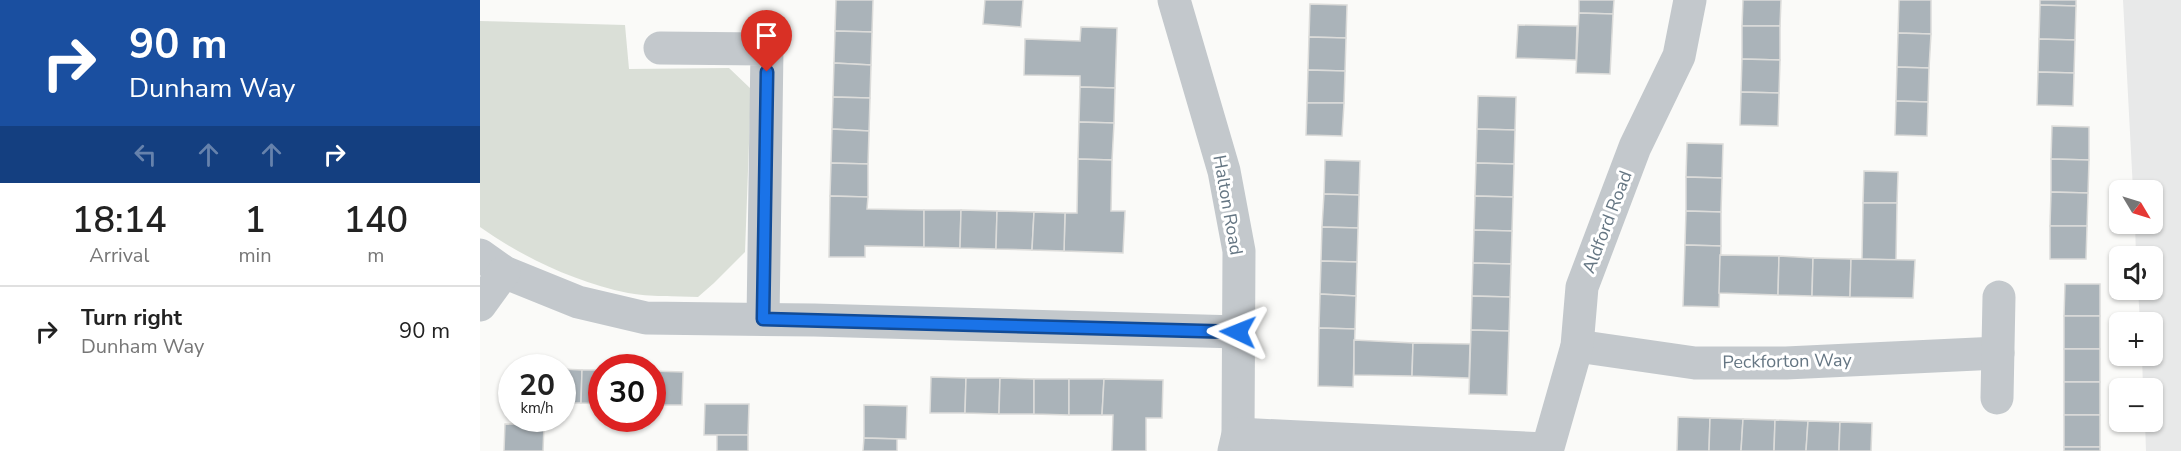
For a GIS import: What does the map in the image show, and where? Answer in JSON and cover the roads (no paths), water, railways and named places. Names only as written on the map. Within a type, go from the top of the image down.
[{"type":"street","name":"Halton Road","points":[[1174,0],[1224,171],[1239,251],[1236,443]]},
{"type":"street","name":"Aldford Road","points":[[1547,450],[1577,346],[1582,287],[1635,147],[1679,56],[1690,0]]},
{"type":"street","points":[[660,48],[767,49],[763,319]]},
{"type":"street","points":[[480,305],[492,263],[578,302],[646,318],[1238,332]]},
{"type":"street","points":[[1997,398],[1999,297]]},
{"type":"street","name":"Peckforton Way","points":[[1577,346],[1695,363],[1786,363],[1998,353]]},
{"type":"street","points":[[1236,443],[1547,450]]}]
